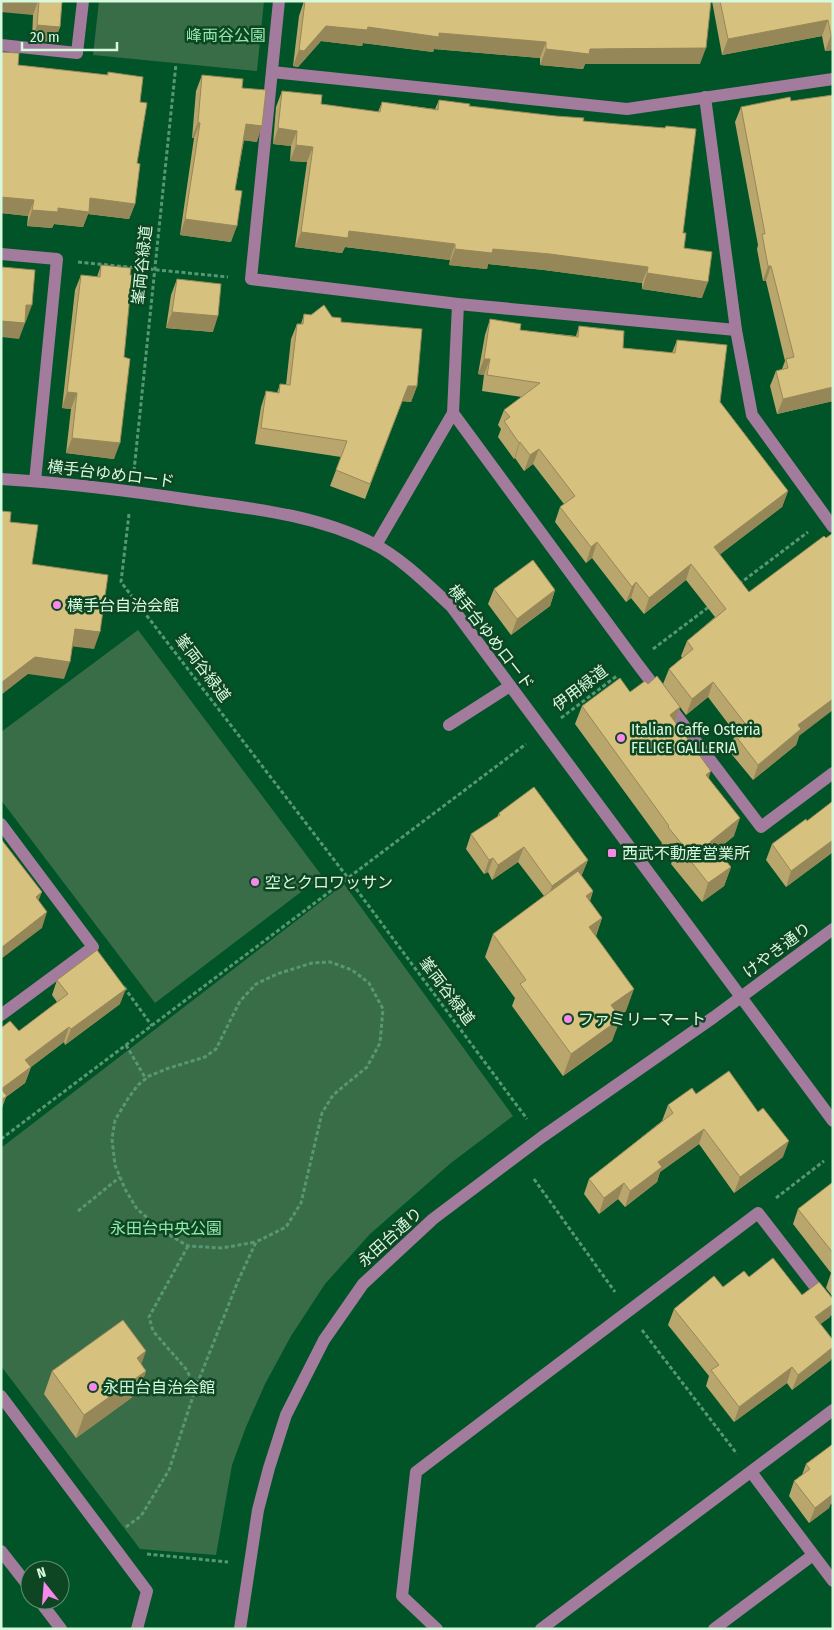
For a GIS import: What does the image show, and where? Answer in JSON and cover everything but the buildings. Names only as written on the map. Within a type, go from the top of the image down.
[{"type":"street","points":[[1,45],[77,53],[83,1]]},
{"type":"street","points":[[279,1],[251,279],[458,304],[736,330]]},
{"type":"street","points":[[272,72],[627,109],[833,79]]},
{"type":"street","points":[[705,97],[736,330],[752,416],[830,522]]},
{"type":"street","points":[[1,254],[57,259],[35,481]]},
{"type":"street","points":[[376,545],[453,413],[458,304]]},
{"type":"street","points":[[453,413],[636,662],[762,827],[833,773]]},
{"type":"street","name":"横手台ゆめロード","points":[[1,479],[132,491],[305,518],[347,531],[376,545],[415,573],[450,606],[833,1120]]},
{"type":"street","points":[[449,725],[510,686]]},
{"type":"street","points":[[1,824],[94,947],[1,1015]]},
{"type":"street","name":"けやき通り","points":[[742,997],[833,929]]},
{"type":"street","name":"永田台通り","points":[[240,1629],[258,1510],[286,1415],[324,1340],[363,1284],[433,1219],[542,1138],[742,997]]},
{"type":"street","points":[[437,1629],[402,1596],[416,1472],[758,1213],[833,1310]]},
{"type":"street","points":[[1,1396],[147,1591],[137,1629]]},
{"type":"street","points":[[541,1629],[833,1410]]},
{"type":"street","points":[[751,1472],[833,1581]]},
{"type":"street","points":[[1,1551],[20,1575]]},
{"type":"street","points":[[714,1629],[813,1555]]},
{"type":"street","points":[[47,1610],[61,1629]]},
{"type":"path","name":"峯両谷緑道","points":[[176,64],[121,582],[348,878],[542,1138]]},
{"type":"path","points":[[57,259],[251,279]]},
{"type":"path","points":[[731,590],[830,522]]},
{"type":"path","name":"伊用緑道","points":[[1,1139],[715,602]]},
{"type":"path","points":[[330,962],[352,970],[369,982],[383,1009],[380,1043],[367,1067],[333,1095],[322,1113],[301,1203],[286,1227],[256,1242],[222,1248],[188,1246],[164,1232],[137,1209],[115,1165],[112,1139],[115,1120],[128,1097],[146,1079],[166,1069],[206,1057],[216,1049],[240,1001],[256,984],[277,974],[312,963],[330,962]]},
{"type":"path","points":[[123,986],[152,1026]]},
{"type":"path","points":[[126,1045],[146,1079]]},
{"type":"path","points":[[758,1213],[824,1161]]},
{"type":"path","points":[[78,1211],[120,1177]]},
{"type":"path","points":[[534,1179],[629,1312],[751,1472]]},
{"type":"path","points":[[110,1540],[141,1516],[168,1470],[196,1387],[238,1281],[256,1242]]},
{"type":"path","points":[[188,1246],[149,1317],[153,1331],[186,1370],[196,1387]]},
{"type":"path","points":[[118,1551],[231,1563]]},
{"type":"green space","name":"峰両谷公園","points":[[99,1],[264,1],[257,71],[93,55]]},
{"type":"green space","points":[[138,630],[322,876],[155,1003],[1,800],[1,732]]},
{"type":"green space","name":"永田台中央公園","points":[[344,884],[513,1116],[451,1163],[370,1234],[325,1284],[291,1336],[265,1384],[246,1427],[232,1465],[216,1555],[140,1549],[1,1366],[1,1148]]},
{"type":"place","name":"横手台自治会館","points":[[57,605]]},
{"type":"place","name":"Italian Caffe Osteria FELICE GALLERIA","points":[[621,738]]},
{"type":"place","name":"西武不動産営業所","points":[[612,853]]},
{"type":"place","name":"空とクロワッサン","points":[[255,882]]},
{"type":"place","name":"ファミリーマート","points":[[568,1019]]},
{"type":"place","name":"永田台自治会館","points":[[93,1387]]}]
